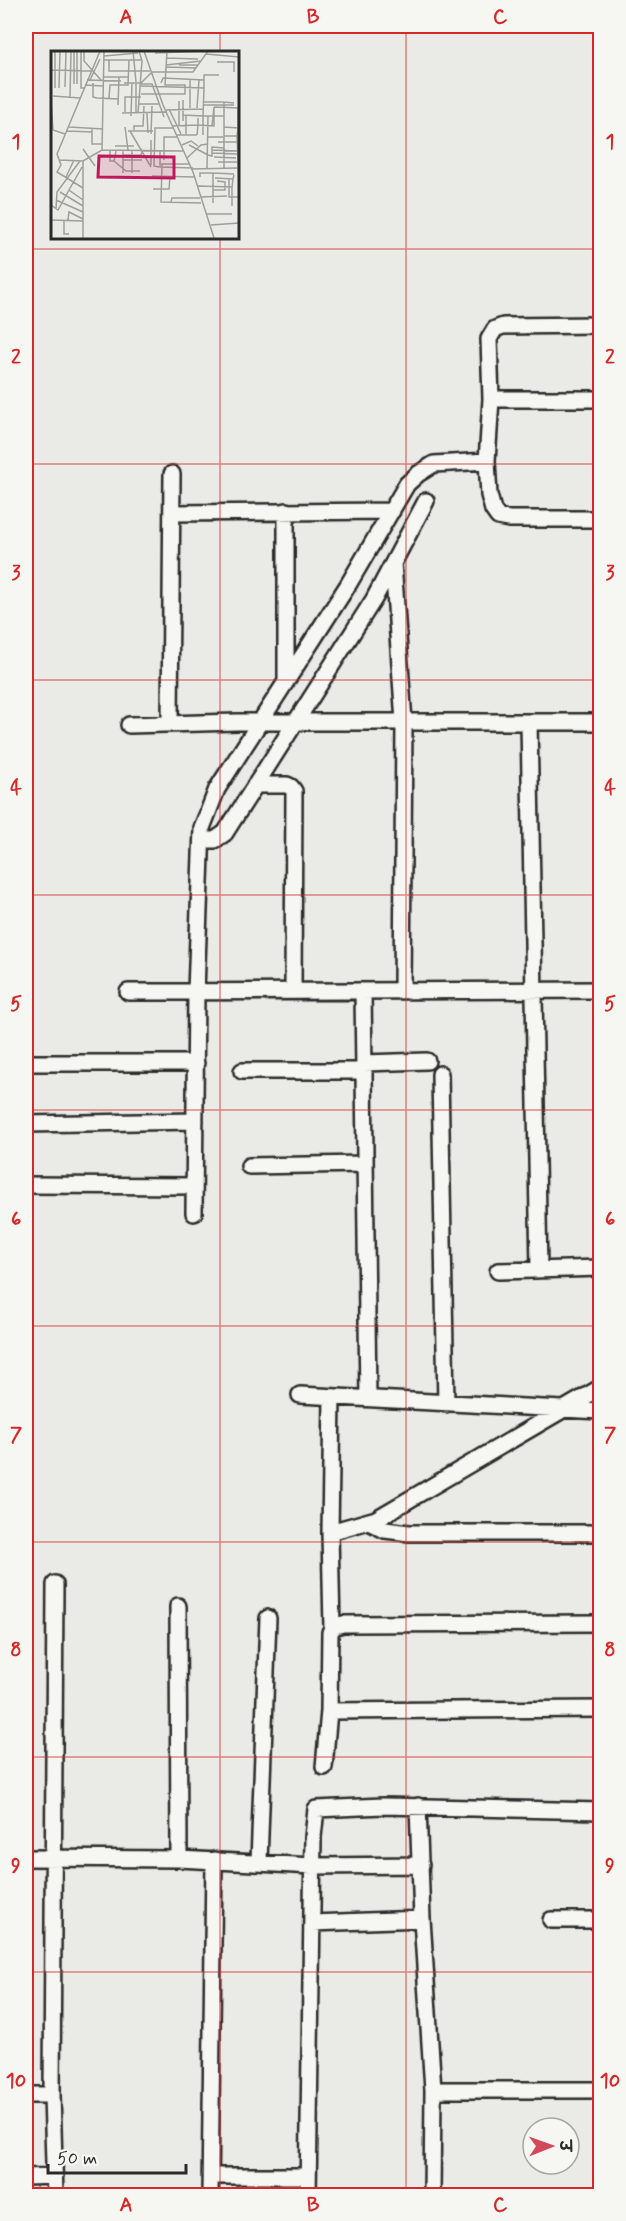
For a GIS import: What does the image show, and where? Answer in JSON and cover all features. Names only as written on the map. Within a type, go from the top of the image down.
[{"type":"street","points":[[600,325],[503,326],[495,329],[489,339],[491,399],[487,461],[489,495],[493,510],[498,517],[600,519]]},
{"type":"street","points":[[491,399],[600,399]]},
{"type":"street","points":[[194,1213],[196,991],[202,828],[206,813],[217,789],[348,585],[407,484],[434,464],[487,461]]},
{"type":"street","points":[[170,724],[172,474]]},
{"type":"street","points":[[202,840],[220,838],[297,723],[374,599],[426,501]]},
{"type":"street","points":[[286,511],[286,682]]},
{"type":"street","points":[[172,513],[392,511]]},
{"type":"street","points":[[393,563],[404,722],[402,991]]},
{"type":"street","points":[[529,722],[539,1270]]},
{"type":"street","points":[[129,725],[600,722]]},
{"type":"street","points":[[255,785],[286,785],[294,791],[293,991]]},
{"type":"street","points":[[129,992],[600,990]]},
{"type":"street","points":[[363,991],[368,1399]]},
{"type":"street","points":[[242,1071],[364,1067],[427,1061]]},
{"type":"street","points":[[26,1064],[196,1063]]},
{"type":"street","points":[[440,1074],[446,1404]]},
{"type":"street","points":[[26,1124],[195,1121]]},
{"type":"street","points":[[249,1166],[365,1164]]},
{"type":"street","points":[[26,1185],[194,1186]]},
{"type":"street","points":[[498,1271],[600,1268]]},
{"type":"street","points":[[330,1532],[369,1522],[600,1388]]},
{"type":"street","points":[[300,1395],[600,1410]]},
{"type":"street","points":[[324,1767],[332,1629],[330,1532],[332,1397]]},
{"type":"street","points":[[369,1522],[385,1530],[410,1533],[600,1533]]},
{"type":"street","points":[[55,1584],[52,2095],[55,2196]]},
{"type":"street","points":[[178,1606],[179,1859]]},
{"type":"street","points":[[259,1862],[268,1618]]},
{"type":"street","points":[[332,1629],[343,1624],[600,1623]]},
{"type":"street","points":[[329,1711],[600,1709]]},
{"type":"street","points":[[308,2196],[313,1866],[316,1809],[418,1806],[600,1811]]},
{"type":"street","points":[[418,1806],[422,1919],[433,2090],[432,2196]]},
{"type":"street","points":[[26,1858],[179,1859],[313,1866],[421,1865]]},
{"type":"street","points":[[210,2196],[214,1860]]},
{"type":"street","points":[[312,1923],[422,1919]]},
{"type":"street","points":[[551,1920],[600,1920]]},
{"type":"street","points":[[433,2090],[600,2090]]},
{"type":"street","points":[[26,2095],[52,2095]]},
{"type":"street","points":[[26,2177],[55,2176]]},
{"type":"street","points":[[211,2176],[308,2176]]}]
